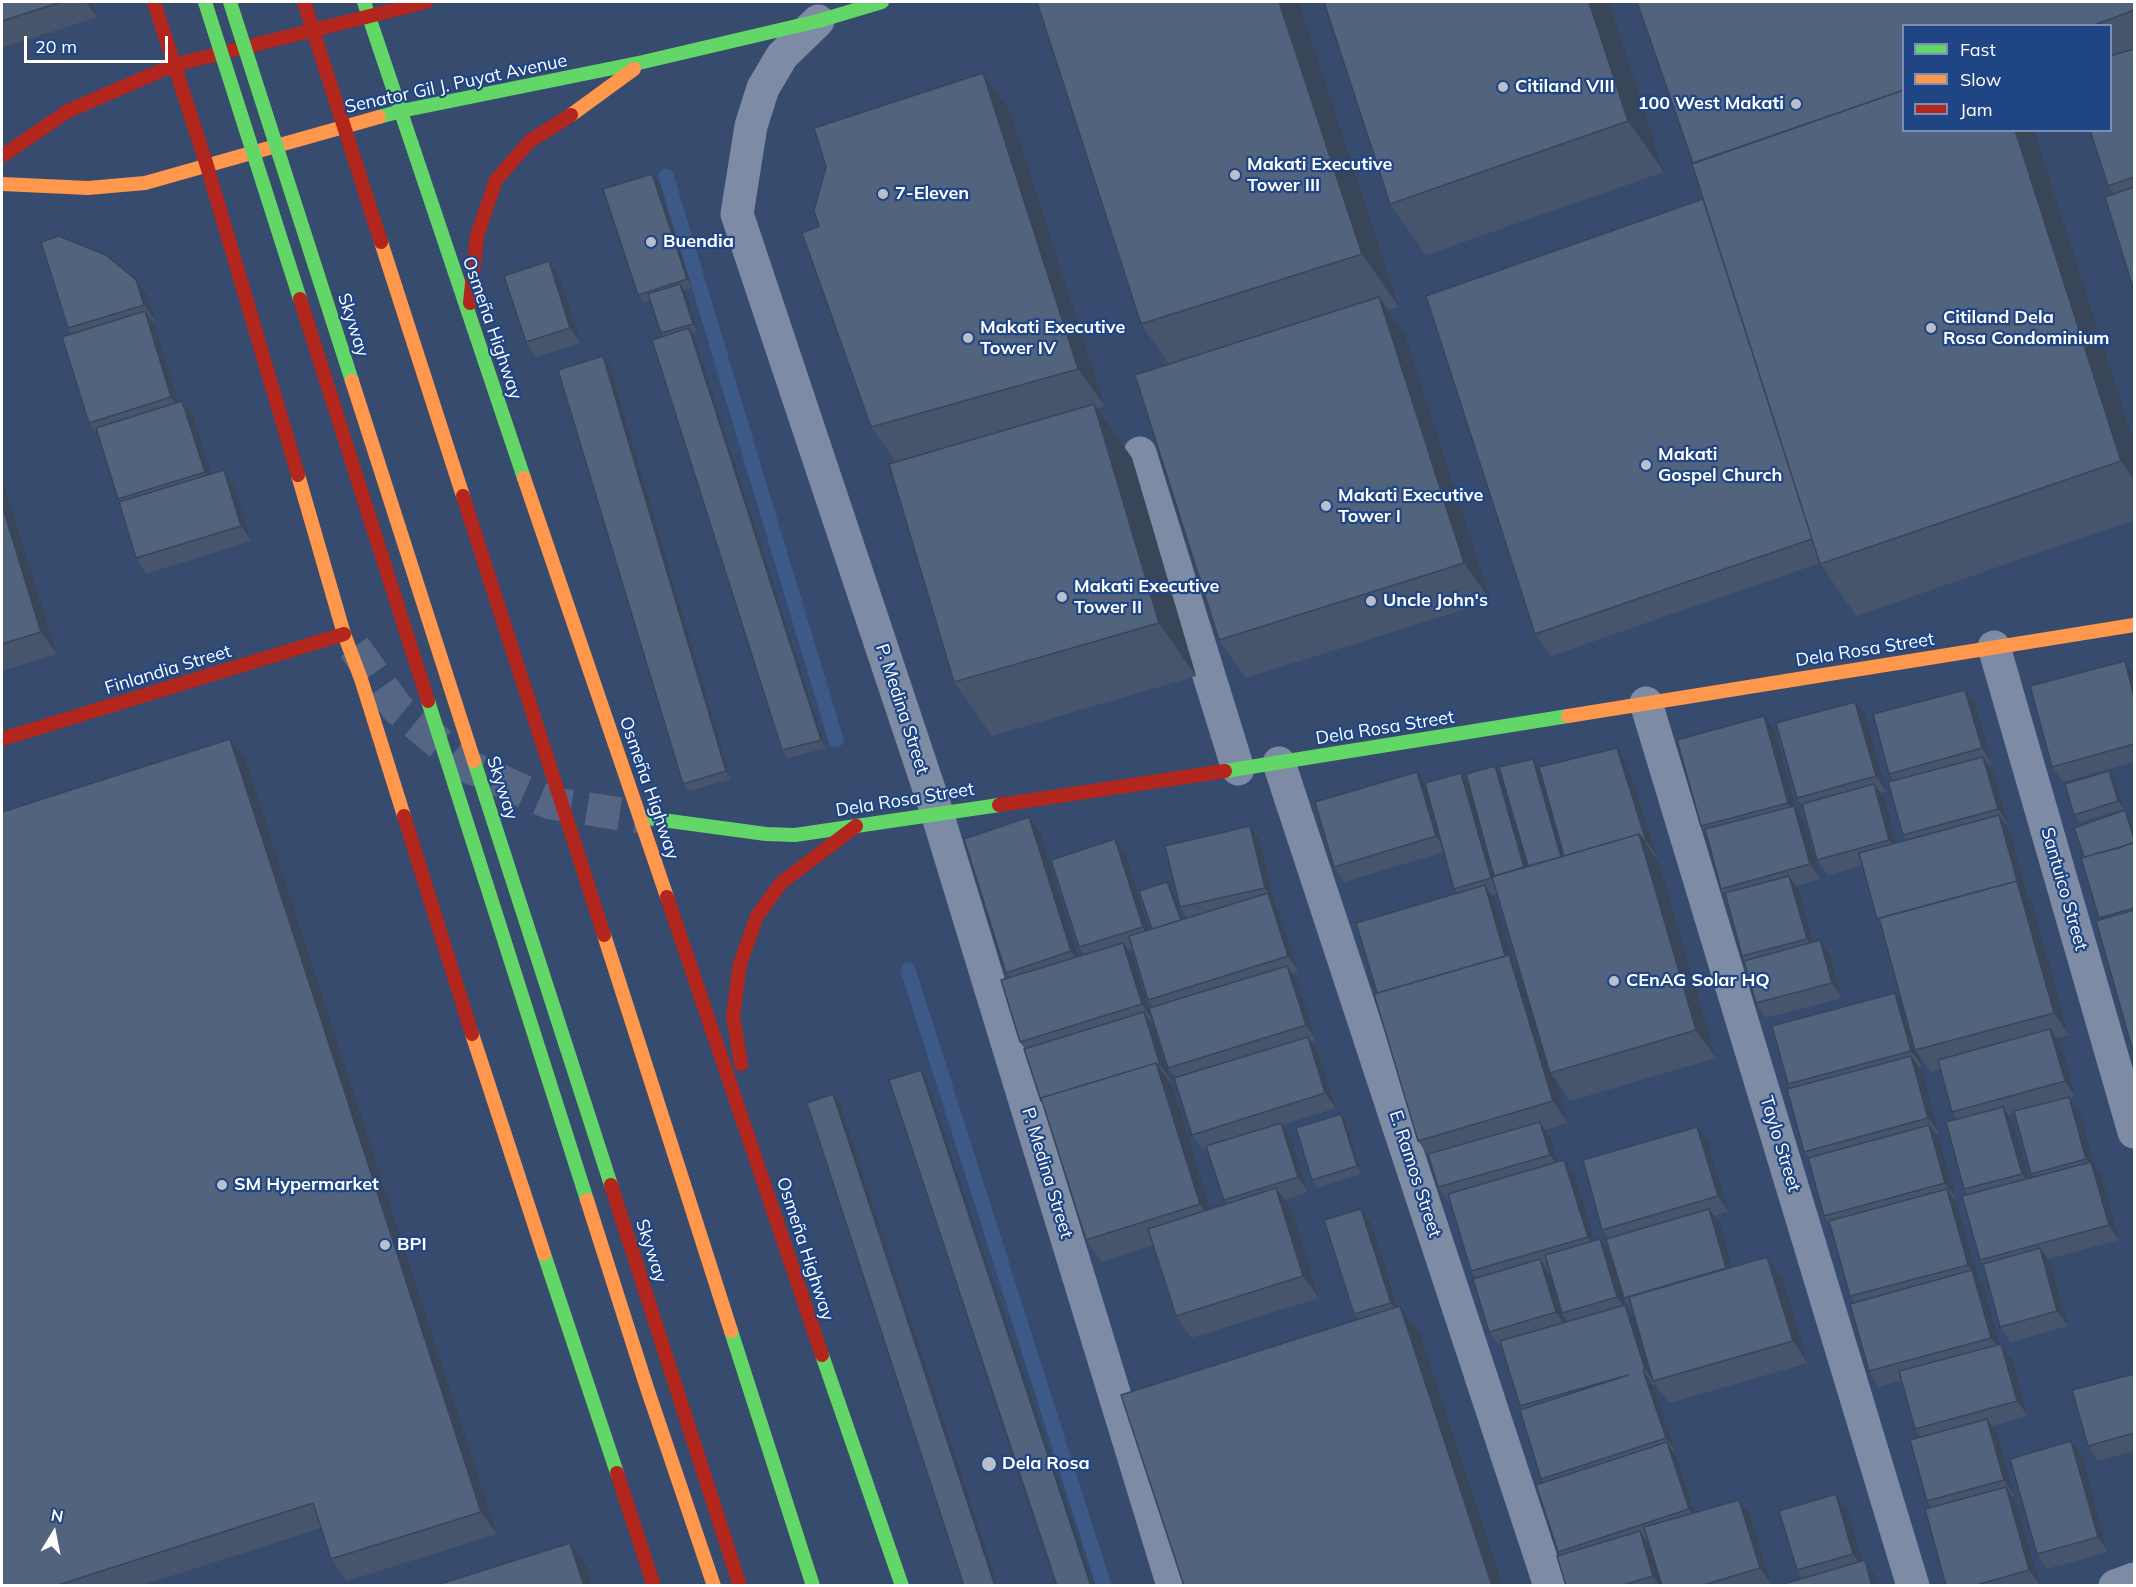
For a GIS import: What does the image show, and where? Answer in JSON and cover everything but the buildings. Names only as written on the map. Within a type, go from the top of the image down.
[{"type":"main road","points":[[154,2],[207,166],[344,634],[364,690],[517,1176],[654,1586]]},
{"type":"main road","points":[[205,2],[646,1385],[714,1586]]},
{"type":"main road","name":"Skyway","points":[[230,2],[740,1586]]},
{"type":"main road","points":[[304,2],[813,1586]]},
{"type":"main road","points":[[2,156],[68,111],[174,65],[366,8],[426,2]]},
{"type":"main road","name":"Senator Gil J. Puyat Avenue","points":[[2,184],[88,188],[145,183],[401,111],[643,62],[818,21],[882,2]]},
{"type":"main road","name":"Osmeña Highway","points":[[366,8],[815,1336],[902,1586]]},
{"type":"main road","points":[[322,13],[329,36]]},
{"type":"main road","points":[[469,317],[477,236],[496,180],[530,141],[575,113],[643,62]]},
{"type":"main road","points":[[355,115],[362,138]]},
{"type":"main road","points":[[487,525],[505,582]]},
{"type":"main road","name":"Dela Rosa Street","points":[[640,817],[711,828],[795,835],[1280,763],[2134,625]]},
{"type":"main road","name":"Finlandia Street","points":[[2,739],[344,634]]},
{"type":"main road","points":[[756,1158],[733,1016],[740,964],[757,916],[781,883],[856,826]]},
{"type":"main road","points":[[778,1432],[826,1586]]},
{"type":"street","name":"P. Medina Street","points":[[818,21],[782,56],[763,88],[751,126],[737,214],[937,813],[1173,1586]]},
{"type":"street","points":[[1140,453],[1238,769]]},
{"type":"street","name":"Santuico Street","points":[[1994,647],[2134,1131]]},
{"type":"street","name":"Taylo Street","points":[[1646,703],[1913,1586]]},
{"type":"street","name":"E. Ramos Street","points":[[1280,763],[1550,1586]]},
{"type":"street","points":[[2115,1586],[2134,1579]]},
{"type":"waterway","points":[[666,176],[836,740]]},
{"type":"waterway","points":[[908,970],[1104,1586]]},
{"type":"tunnel","points":[[354,647],[397,708],[467,766],[550,803],[640,817]]},
{"type":"traffic: fast","points":[[205,2],[300,299]]},
{"type":"traffic: fast","points":[[230,2],[352,381]]},
{"type":"traffic: fast","points":[[364,2],[524,478]]},
{"type":"traffic: fast","points":[[379,117],[643,62],[818,21],[882,2]]},
{"type":"traffic: fast","points":[[428,701],[587,1200]]},
{"type":"traffic: fast","points":[[1225,771],[1568,716]]},
{"type":"traffic: fast","points":[[474,761],[611,1185]]},
{"type":"traffic: fast","points":[[640,817],[766,834],[795,835],[999,805]]},
{"type":"traffic: fast","points":[[544,1254],[617,1473]]},
{"type":"traffic: fast","points":[[731,1331],[813,1586]]},
{"type":"traffic: fast","points":[[822,1355],[902,1586]]},
{"type":"traffic: slow","points":[[571,115],[634,69]]},
{"type":"traffic: slow","points":[[2,184],[88,188],[145,183],[379,117]]},
{"type":"traffic: slow","points":[[381,242],[463,496]]},
{"type":"traffic: slow","points":[[352,381],[474,761]]},
{"type":"traffic: slow","points":[[298,475],[344,634],[361,679],[404,816]]},
{"type":"traffic: slow","points":[[524,478],[667,897]]},
{"type":"traffic: slow","points":[[1568,716],[2134,625]]},
{"type":"traffic: slow","points":[[604,935],[731,1331]]},
{"type":"traffic: slow","points":[[472,1034],[544,1254]]},
{"type":"traffic: slow","points":[[587,1200],[714,1586]]},
{"type":"traffic: jam","points":[[154,2],[207,166],[298,475]]},
{"type":"traffic: jam","points":[[304,2],[381,242]]},
{"type":"traffic: jam","points":[[2,156],[68,111],[174,65],[426,2]]},
{"type":"traffic: jam","points":[[470,303],[477,236],[496,180],[530,141],[571,115]]},
{"type":"traffic: jam","points":[[300,299],[428,701]]},
{"type":"traffic: jam","points":[[463,496],[604,935]]},
{"type":"traffic: jam","points":[[2,739],[344,634]]},
{"type":"traffic: jam","points":[[999,805],[1225,771]]},
{"type":"traffic: jam","points":[[404,816],[472,1034]]},
{"type":"traffic: jam","points":[[741,1064],[733,1016],[740,964],[757,916],[781,883],[856,826]]},
{"type":"traffic: jam","points":[[667,897],[822,1355]]},
{"type":"traffic: jam","points":[[611,1185],[740,1586]]},
{"type":"traffic: jam","points":[[617,1473],[654,1586]]},
{"type":"place","name":"Citiland VIII","points":[[1503,87]]},
{"type":"place","name":"100 West Makati","points":[[1796,104]]},
{"type":"place","name":"Makati Executive Tower III","points":[[1235,175]]},
{"type":"place","name":"7-Eleven","points":[[883,194]]},
{"type":"place","name":"Buendia","points":[[651,242]]},
{"type":"place","name":"Citiland Dela Rosa Condominium","points":[[1931,328]]},
{"type":"place","name":"Makati Executive Tower IV","points":[[968,338]]},
{"type":"place","name":"Makati Gospel Church","points":[[1646,465]]},
{"type":"place","name":"Makati Executive Tower I","points":[[1326,506]]},
{"type":"place","name":"Makati Executive Tower II","points":[[1062,597]]},
{"type":"place","name":"Uncle John's","points":[[1371,601]]},
{"type":"place","name":"CEnAG Solar HQ","points":[[1614,981]]},
{"type":"place","name":"SM Hypermarket","points":[[222,1185]]},
{"type":"place","name":"BPI","points":[[385,1245]]},
{"type":"place","name":"Dela Rosa","points":[[989,1464]]}]
